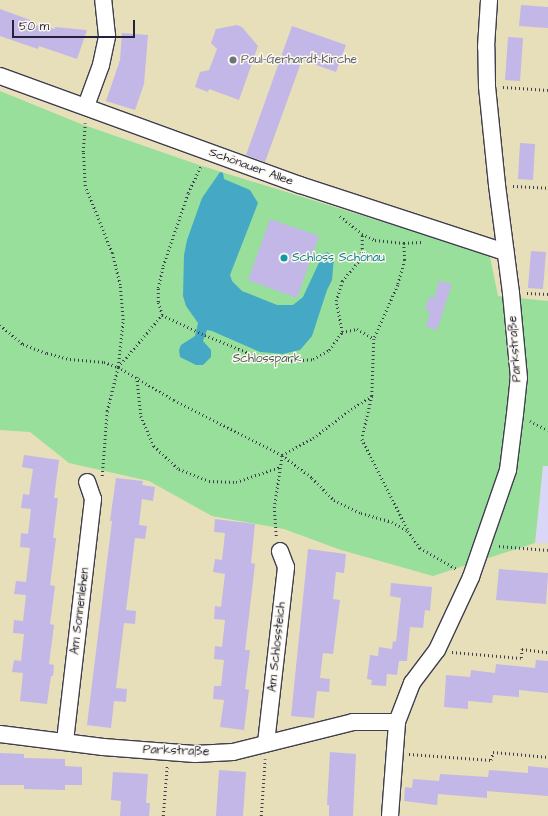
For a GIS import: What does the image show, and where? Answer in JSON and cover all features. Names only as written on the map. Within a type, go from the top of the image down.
[{"type":"street","points":[[86,106],[101,64],[107,36],[103,0]]},
{"type":"street","name":"Parkstraße","points":[[390,816],[397,722],[412,683],[436,651],[471,577],[508,470],[516,414],[519,378],[511,293],[497,185],[487,86],[486,46],[489,0]]},
{"type":"street","name":"Schönauer Allee","points":[[0,76],[300,185],[505,252]]},
{"type":"street","name":"Am Sonnenlehen","points":[[65,741],[93,499],[87,482]]},
{"type":"street","name":"Am Schlossteich","points":[[266,743],[286,567],[280,551]]},
{"type":"street","name":"Parkstraße","points":[[0,734],[103,747],[195,754],[233,752],[353,722],[397,722]]},
{"type":"path","points":[[487,86],[548,90]]},
{"type":"path","points":[[86,106],[82,152],[85,186],[112,253],[120,285],[123,320],[118,367],[107,412],[102,476],[87,482]]},
{"type":"path","points":[[206,151],[188,193],[163,266],[158,288],[158,302],[162,315],[204,335],[263,359],[287,361],[313,359],[329,350],[342,332],[357,329],[374,340]]},
{"type":"path","points":[[497,185],[548,188]]},
{"type":"path","points":[[342,332],[336,301],[342,281],[358,261],[362,249],[362,234]]},
{"type":"path","points":[[404,243],[405,260],[398,285],[374,340],[372,396],[362,439],[408,531],[420,548],[471,577]]},
{"type":"path","points":[[511,293],[548,294]]},
{"type":"path","points":[[118,367],[162,315]]},
{"type":"path","points":[[0,325],[23,344],[70,359],[104,362],[137,376],[174,400],[282,455],[312,478],[334,500],[361,513],[392,522],[408,531]]},
{"type":"path","points":[[137,376],[141,416],[154,446],[179,468],[209,480],[236,482],[280,467]]},
{"type":"path","points":[[282,455],[313,438],[351,409],[372,396]]},
{"type":"path","points":[[280,551],[274,532],[274,508],[282,455]]},
{"type":"path","points":[[482,545],[548,550]]},
{"type":"path","points":[[436,651],[521,658],[522,649],[548,652]]},
{"type":"path","points":[[261,816],[266,743]]},
{"type":"path","points":[[163,816],[168,752]]},
{"type":"path","points":[[395,752],[491,760],[493,752],[548,757]]},
{"type":"shaded area","points":[[543,466],[548,466],[548,543],[535,543]]},
{"type":"green space","name":"Schlosspark","points":[[0,91],[81,124],[199,165],[409,230],[489,252],[498,296],[548,301],[548,466],[543,466],[535,543],[433,576],[341,550],[284,529],[212,516],[149,481],[69,463],[30,432],[0,430]]},
{"type":"water","points":[[220,172],[223,173],[224,179],[250,190],[258,203],[230,275],[232,281],[242,291],[277,305],[293,305],[303,297],[323,254],[327,252],[334,257],[332,280],[327,290],[312,336],[300,350],[283,354],[260,352],[207,330],[203,341],[211,350],[211,357],[203,365],[196,365],[180,357],[179,350],[181,345],[195,336],[198,323],[186,306],[183,296],[184,255],[187,240],[202,198]]},
{"type":"building","points":[[521,5],[548,7],[548,28],[519,26]]},
{"type":"building","points":[[0,9],[33,21],[34,25],[55,29],[55,27],[87,30],[77,59],[39,46],[38,49],[0,36]]},
{"type":"building","name":"Paul-Gerhardt-Kirche","points":[[237,25],[242,27],[258,46],[239,100],[209,89],[208,92],[195,87],[200,72],[209,70],[217,49],[211,43],[216,29]]},
{"type":"building","points":[[292,26],[346,45],[336,72],[302,60],[265,162],[246,155]]},
{"type":"building","points":[[122,33],[148,35],[144,84],[135,110],[106,101],[120,60]]},
{"type":"building","points":[[508,37],[523,38],[520,81],[505,80]]},
{"type":"building","points":[[520,143],[535,144],[533,180],[518,179]]},
{"type":"building","name":"Schloss Schönau","points":[[270,219],[319,236],[297,298],[248,280]]},
{"type":"building","points":[[531,251],[546,252],[543,289],[528,288]]},
{"type":"building","points":[[439,281],[452,284],[437,330],[426,327],[430,312],[425,310],[429,297],[434,298]]},
{"type":"building","points":[[24,455],[59,460],[54,498],[58,498],[53,538],[56,538],[50,585],[55,586],[50,624],[54,625],[49,664],[54,665],[47,704],[20,701],[23,673],[12,672],[14,660],[21,661],[24,634],[13,633],[14,620],[23,621],[26,595],[14,594],[16,581],[26,582],[30,548],[20,547],[21,533],[28,534],[31,509],[21,508],[23,494],[29,495],[33,469],[22,467]]},
{"type":"building","points":[[116,478],[143,481],[142,485],[155,487],[153,501],[142,499],[139,525],[147,526],[145,539],[135,538],[126,610],[136,611],[135,624],[124,623],[116,688],[127,689],[126,702],[114,701],[111,728],[87,725]]},
{"type":"building","points":[[215,519],[255,524],[251,563],[255,564],[245,650],[250,650],[245,689],[249,690],[244,730],[220,727],[224,700],[213,699],[214,686],[221,686],[224,660],[214,659],[215,646],[222,647],[225,620],[214,619],[215,606],[221,607],[225,574],[213,572],[215,559],[222,560],[225,533],[214,532]]},
{"type":"building","points":[[308,549],[346,554],[344,573],[336,572],[333,599],[340,600],[333,654],[323,653],[320,678],[330,679],[329,692],[317,691],[314,718],[291,716]]},
{"type":"building","points":[[499,569],[548,573],[546,604],[496,600]]},
{"type":"building","points":[[391,583],[432,587],[430,611],[425,610],[423,628],[410,627],[407,661],[399,661],[397,675],[387,674],[386,686],[371,685],[372,680],[367,679],[370,655],[378,656],[379,647],[392,649],[393,641],[396,642],[401,598],[390,596]]},
{"type":"building","points":[[536,660],[548,661],[548,693],[519,690],[519,697],[493,695],[492,703],[468,701],[468,709],[444,707],[446,675],[470,677],[471,670],[495,673],[496,664],[535,668]]},
{"type":"building","points":[[330,752],[356,754],[353,816],[329,816],[329,805],[327,805]]},
{"type":"building","points":[[0,753],[24,754],[24,758],[65,759],[65,766],[82,767],[82,785],[65,785],[65,790],[24,789],[24,785],[0,785]]},
{"type":"building","points":[[528,766],[548,768],[548,796],[487,791],[487,798],[438,794],[437,805],[404,801],[405,787],[412,788],[413,779],[439,781],[440,774],[488,777],[489,770],[528,773]]},
{"type":"building","points":[[219,770],[246,772],[243,816],[216,816]]},
{"type":"building","points":[[113,772],[148,774],[146,803],[150,803],[149,816],[120,816],[121,801],[111,800]]},
{"type":"place","name":"Paul-Gerhardt-Kirche","points":[[233,60]]},
{"type":"place","name":"Schloss Schönau","points":[[284,258]]}]
